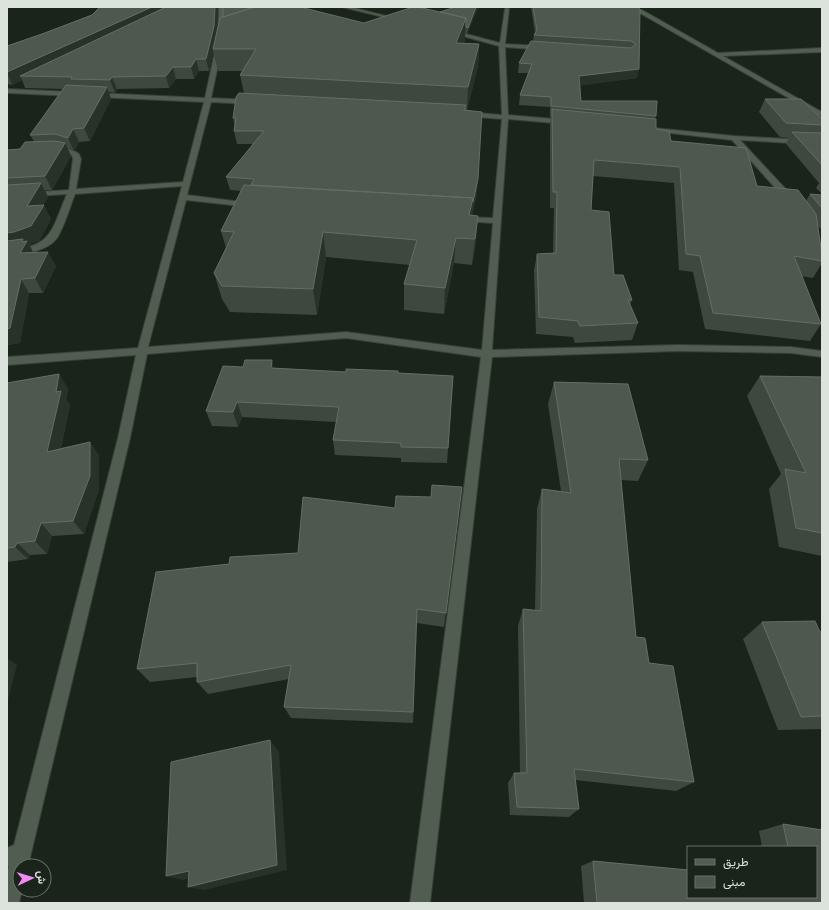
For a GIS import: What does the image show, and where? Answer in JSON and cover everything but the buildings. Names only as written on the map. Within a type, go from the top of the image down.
[{"type":"street","points":[[8,903],[14,854],[124,438],[142,352],[225,36],[221,7]]},
{"type":"street","points":[[344,7],[407,22]]},
{"type":"street","points":[[420,903],[487,354],[505,116],[502,44],[507,9]]},
{"type":"street","points":[[640,10],[822,115]]},
{"type":"street","points":[[444,31],[502,44],[550,48]]},
{"type":"street","points":[[718,55],[822,50]]},
{"type":"street","points":[[8,92],[22,85]]},
{"type":"street","points":[[8,92],[255,102]]},
{"type":"street","points":[[458,113],[576,123]]},
{"type":"street","points":[[647,129],[734,138],[822,143]]},
{"type":"street","points":[[734,138],[783,190],[797,208]]},
{"type":"street","points":[[7,253],[28,251],[47,243],[53,237],[72,192],[77,159],[75,154],[65,151],[46,151]]},
{"type":"street","points":[[7,196],[185,184]]},
{"type":"street","points":[[182,197],[262,207]]},
{"type":"street","points":[[450,218],[498,221]]},
{"type":"street","points":[[7,361],[142,352],[346,335],[487,354],[678,348],[791,350],[822,354]]}]
